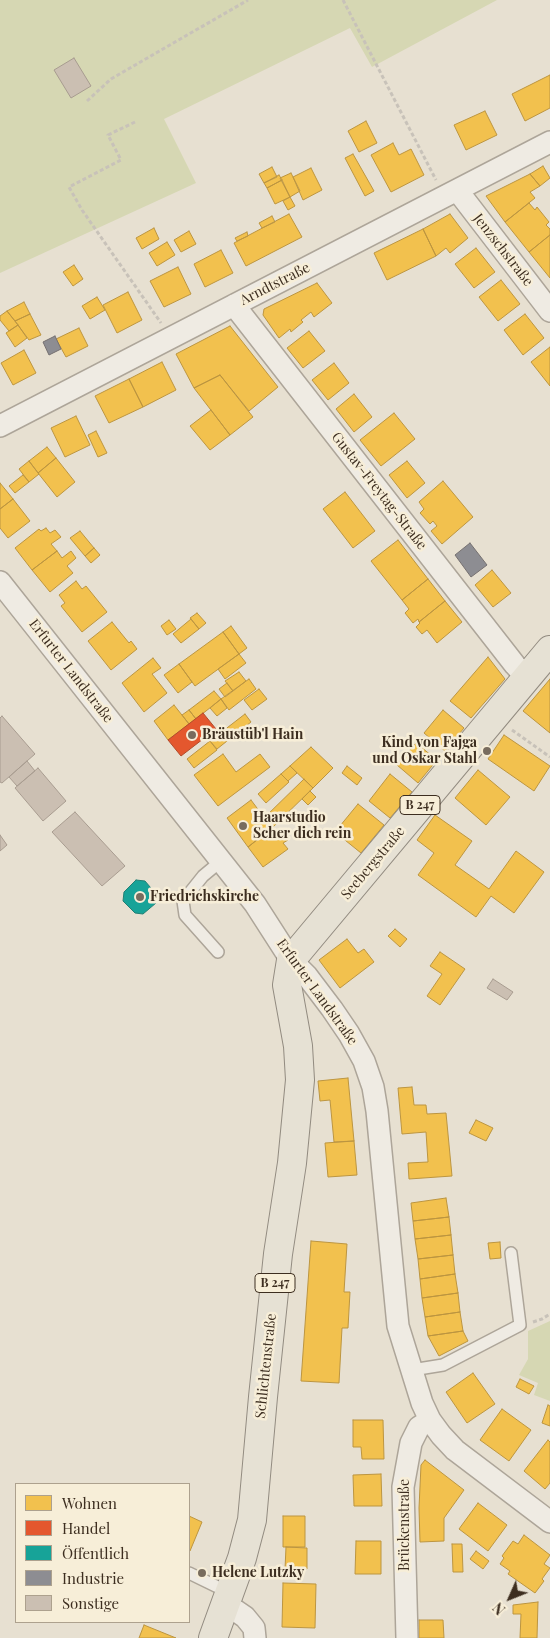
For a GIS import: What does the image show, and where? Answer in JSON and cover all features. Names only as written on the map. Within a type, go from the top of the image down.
[{"type":"main road","name":"Seebergstraße","points":[[291,960],[550,650]]},
{"type":"main road","name":"Schlichtenstraße","points":[[228,1598],[242,1558],[252,1520],[274,1292],[292,1163],[299,1090],[298,1046],[287,985],[291,960]]},
{"type":"main road","name":"B 247","points":[[213,1638],[228,1598]]},
{"type":"street","name":"Arndtstraße","points":[[0,426],[550,142]]},
{"type":"street","name":"Jenzschstraße","points":[[451,193],[550,311]]},
{"type":"street","name":"Gustav-Freytag-Straße","points":[[234,305],[526,677]]},
{"type":"street","name":"Erfurter Landstraße","points":[[0,582],[222,861],[255,904],[291,960],[332,1009],[349,1034],[364,1061],[373,1087],[398,1326],[422,1403],[430,1420],[455,1450],[550,1522]]},
{"type":"street","name":"Brückenstraße","points":[[407,1638],[403,1487],[411,1443],[419,1427],[430,1420]]},
{"type":"street","points":[[228,1598],[254,1628],[255,1638]]},
{"type":"lane","points":[[218,952],[185,915],[183,901],[203,876],[222,861]]},
{"type":"lane","points":[[412,1370],[443,1365],[520,1325],[511,1253]]},
{"type":"lane","points":[[190,1574],[228,1598]]},
{"type":"path","points":[[87,101],[111,79],[248,0]]},
{"type":"path","points":[[343,0],[451,193]]},
{"type":"path","points":[[135,122],[108,136],[121,160],[69,187],[82,210],[171,338]]},
{"type":"path","points":[[509,728],[550,757]]},
{"type":"green space","points":[[0,0],[497,0],[372,67],[350,28],[164,119],[196,183],[0,273]]},
{"type":"green space","points":[[550,1321],[550,1401],[534,1395],[538,1383],[519,1375],[528,1359],[528,1331]]},
{"type":"building: Wohnen","points":[[550,75],[550,108],[525,121],[512,94]]},
{"type":"building: Wohnen","points":[[485,111],[497,135],[466,150],[454,125]]},
{"type":"building: Wohnen","points":[[366,121],[377,143],[359,152],[348,131]]},
{"type":"building: Wohnen","points":[[393,143],[399,155],[411,149],[424,175],[391,192],[371,155]]},
{"type":"building: Wohnen","points":[[353,154],[374,191],[365,196],[345,158]]},
{"type":"building: Wohnen","points":[[543,166],[550,178],[540,186],[530,174]]},
{"type":"building: Wohnen","points":[[272,167],[277,177],[264,183],[259,174]]},
{"type":"building: Wohnen","points":[[311,168],[322,190],[303,200],[293,177]]},
{"type":"building: Wohnen","points":[[291,173],[300,191],[290,197],[280,178]]},
{"type":"building: Wohnen","points":[[530,174],[540,186],[530,192],[535,198],[505,222],[486,196]]},
{"type":"building: Wohnen","points":[[279,175],[282,180],[267,188],[264,183]]},
{"type":"building: Wohnen","points":[[282,180],[290,197],[275,204],[267,188]]},
{"type":"building: Wohnen","points":[[290,197],[295,206],[288,210],[283,201]]},
{"type":"building: Wohnen","points":[[529,203],[535,210],[537,207],[549,222],[546,225],[550,229],[550,235],[529,252],[505,222]]},
{"type":"building: Wohnen","points":[[289,214],[302,237],[246,266],[234,243]]},
{"type":"building: Wohnen","points":[[450,214],[468,238],[450,253],[446,248],[436,256],[423,229]]},
{"type":"building: Wohnen","points":[[272,216],[275,222],[262,228],[259,223]]},
{"type":"building: Wohnen","points":[[154,228],[159,239],[142,249],[136,238]]},
{"type":"building: Wohnen","points":[[423,229],[436,256],[387,280],[374,253]]},
{"type":"building: Wohnen","points":[[189,231],[196,244],[181,252],[174,240]]},
{"type":"building: Wohnen","points":[[247,232],[248,236],[237,241],[235,238]]},
{"type":"building: Wohnen","points":[[550,235],[550,278],[529,252]]},
{"type":"building: Wohnen","points":[[167,242],[175,255],[157,266],[149,253]]},
{"type":"building: Wohnen","points":[[476,248],[495,272],[474,288],[455,264]]},
{"type":"building: Wohnen","points":[[221,250],[233,273],[205,287],[194,264]]},
{"type":"building: Wohnen","points":[[74,265],[83,279],[73,286],[63,272]]},
{"type":"building: Wohnen","points":[[178,267],[191,294],[164,307],[150,281]]},
{"type":"building: Wohnen","points":[[501,280],[520,304],[498,321],[479,297]]},
{"type":"building: Wohnen","points":[[317,283],[332,303],[314,317],[311,312],[291,332],[290,329],[279,338],[263,315],[264,309]]},
{"type":"building: Wohnen","points":[[128,292],[142,320],[117,333],[103,305]]},
{"type":"building: Wohnen","points":[[97,297],[105,310],[90,319],[82,306]]},
{"type":"building: Wohnen","points":[[24,302],[30,314],[15,321],[7,311]]},
{"type":"building: Wohnen","points":[[7,311],[18,325],[9,331],[0,320],[0,316]]},
{"type":"building: Wohnen","points":[[30,314],[41,335],[29,340],[15,321]]},
{"type":"building: Wohnen","points":[[525,314],[544,338],[523,355],[504,330]]},
{"type":"building: Wohnen","points":[[18,325],[27,338],[15,347],[6,333]]},
{"type":"building: Wohnen","points":[[230,326],[278,387],[249,411],[220,375],[194,388],[176,354]]},
{"type":"building: Wohnen","points":[[79,328],[88,346],[66,357],[56,339]]},
{"type":"building: Wohnen","points":[[309,331],[325,351],[303,368],[287,348]]},
{"type":"building: Wohnen","points":[[550,347],[550,386],[531,362]]},
{"type":"building: Wohnen","points":[[24,350],[36,373],[13,385],[1,363]]},
{"type":"building: Wohnen","points":[[162,362],[176,390],[143,407],[129,379]]},
{"type":"building: Wohnen","points":[[334,363],[349,383],[328,400],[312,380]]},
{"type":"building: Wohnen","points":[[220,375],[253,417],[230,435],[194,388]]},
{"type":"building: Wohnen","points":[[129,379],[143,407],[109,423],[95,396]]},
{"type":"building: Wohnen","points":[[354,394],[372,417],[354,432],[336,409]]},
{"type":"building: Wohnen","points":[[211,410],[230,435],[210,450],[190,426]]},
{"type":"building: Wohnen","points":[[394,413],[415,439],[381,466],[360,440]]},
{"type":"building: Wohnen","points":[[76,416],[90,445],[65,457],[51,428]]},
{"type":"building: Wohnen","points":[[96,431],[107,453],[98,457],[88,435]]},
{"type":"building: Wohnen","points":[[47,447],[56,458],[38,473],[29,461]]},
{"type":"building: Wohnen","points":[[56,458],[75,482],[57,497],[38,473]]},
{"type":"building: Wohnen","points":[[29,461],[39,474],[29,482],[19,469]]},
{"type":"building: Wohnen","points":[[407,461],[425,483],[407,498],[389,475]]},
{"type":"building: Wohnen","points":[[23,475],[29,482],[15,493],[9,486]]},
{"type":"building: Wohnen","points":[[443,481],[473,517],[442,544],[431,531],[437,526],[433,521],[430,524],[420,513],[424,509],[419,502]]},
{"type":"building: Wohnen","points":[[0,483],[13,499],[0,509]]},
{"type":"building: Wohnen","points":[[345,492],[375,531],[353,548],[323,509]]},
{"type":"building: Wohnen","points":[[13,499],[30,521],[8,538],[0,528],[0,509]]},
{"type":"building: Wohnen","points":[[46,528],[50,533],[55,530],[61,537],[51,544],[57,551],[32,570],[15,548],[39,529],[41,531]]},
{"type":"building: Wohnen","points":[[80,531],[94,548],[85,556],[70,538]]},
{"type":"building: Wohnen","points":[[398,540],[428,579],[402,600],[371,561]]},
{"type":"building: Wohnen","points":[[94,548],[100,555],[91,563],[85,556]]},
{"type":"building: Wohnen","points":[[57,551],[62,558],[71,551],[76,558],[67,566],[73,573],[50,592],[32,570]]},
{"type":"building: Wohnen","points":[[492,570],[511,593],[493,607],[475,585]]},
{"type":"building: Wohnen","points":[[428,579],[445,601],[419,622],[418,619],[413,623],[405,613],[409,609],[402,600]]},
{"type":"building: Wohnen","points":[[76,581],[82,589],[86,586],[107,612],[82,632],[61,606],[65,603],[59,595]]},
{"type":"building: Wohnen","points":[[445,601],[462,622],[437,643],[427,630],[422,634],[416,627],[419,622]]},
{"type":"building: Wohnen","points":[[197,613],[206,623],[199,629],[190,618]]},
{"type":"building: Wohnen","points":[[191,619],[199,629],[181,643],[173,634]]},
{"type":"building: Wohnen","points":[[169,620],[176,629],[167,635],[161,626]]},
{"type":"building: Wohnen","points":[[112,622],[129,643],[131,641],[137,649],[111,670],[88,641]]},
{"type":"building: Wohnen","points":[[231,626],[247,648],[239,654],[223,632]]},
{"type":"building: Wohnen","points":[[223,632],[239,654],[195,686],[179,664]]},
{"type":"building: Wohnen","points":[[239,654],[246,663],[225,679],[218,669]]},
{"type":"building: Wohnen","points":[[488,657],[505,679],[471,718],[450,701]]},
{"type":"building: Wohnen","points":[[153,658],[161,668],[152,674],[167,693],[144,712],[122,683]]},
{"type":"building: Wohnen","points":[[179,664],[192,682],[178,693],[164,675]]},
{"type":"building: Wohnen","points":[[239,672],[246,681],[233,691],[225,681]]},
{"type":"building: Wohnen","points":[[249,679],[256,689],[229,710],[221,699]]},
{"type":"building: Wohnen","points":[[550,679],[550,733],[523,711]]},
{"type":"building: Wohnen","points":[[227,683],[233,691],[225,697],[219,689]]},
{"type":"building: Wohnen","points":[[259,689],[267,699],[252,710],[244,700]]},
{"type":"building: Wohnen","points":[[214,691],[221,699],[196,719],[189,710]]},
{"type":"building: Wohnen","points":[[221,699],[227,708],[217,716],[210,708]]},
{"type":"building: Wohnen","points":[[174,705],[189,724],[168,740],[154,721]]},
{"type":"building: Wohnen","points":[[189,710],[196,719],[189,724],[182,715]]},
{"type":"building: Wohnen","points":[[443,710],[464,728],[445,751],[424,733]]},
{"type":"building: Wohnen","points":[[245,714],[251,722],[217,749],[210,741]]},
{"type":"building: Wohnen","points":[[504,735],[550,766],[534,791],[488,759]]},
{"type":"building: Wohnen","points":[[210,741],[217,750],[194,768],[187,759]]},
{"type":"building: Wohnen","points":[[416,743],[437,760],[418,783],[397,765]]},
{"type":"building: Wohnen","points":[[311,747],[333,768],[313,788],[290,766]]},
{"type":"building: Wohnen","points":[[223,754],[236,772],[260,754],[270,767],[218,806],[194,775]]},
{"type":"building: Wohnen","points":[[290,766],[297,773],[288,781],[281,774]]},
{"type":"building: Wohnen","points":[[347,766],[362,778],[357,785],[342,773]]},
{"type":"building: Wohnen","points":[[478,770],[510,797],[486,825],[455,798]]},
{"type":"building: Wohnen","points":[[281,774],[289,782],[266,803],[258,794]]},
{"type":"building: Wohnen","points":[[390,774],[412,792],[390,818],[369,801]]},
{"type":"building: Wohnen","points":[[304,779],[313,788],[272,828],[264,818]]},
{"type":"building: Wohnen","points":[[310,791],[316,797],[308,805],[302,799]]},
{"type":"building: Wohnen","points":[[251,800],[272,828],[248,847],[227,818]]},
{"type":"building: Wohnen","points":[[358,804],[384,825],[361,853],[335,832]]},
{"type":"building: Wohnen","points":[[435,815],[472,841],[455,865],[489,889],[516,851],[544,872],[514,913],[491,896],[476,917],[418,875],[434,853],[417,840]]},
{"type":"building: Wohnen","points":[[272,828],[275,832],[279,828],[288,840],[283,843],[288,849],[263,867],[248,847]]},
{"type":"building: Wohnen","points":[[395,929],[407,939],[400,947],[388,936]]},
{"type":"building: Wohnen","points":[[347,939],[358,953],[364,949],[374,962],[340,988],[319,960]]},
{"type":"building: Wohnen","points":[[440,952],[465,969],[440,1005],[427,996],[442,974],[430,966]]},
{"type":"building: Wohnen","points":[[348,1078],[354,1141],[334,1142],[330,1100],[320,1101],[318,1081]]},
{"type":"building: Wohnen","points":[[412,1087],[414,1105],[426,1105],[427,1114],[446,1113],[452,1176],[409,1179],[408,1163],[428,1162],[426,1132],[402,1134],[398,1088]]},
{"type":"building: Wohnen","points":[[476,1120],[493,1128],[486,1141],[469,1133]]},
{"type":"building: Wohnen","points":[[354,1141],[357,1175],[328,1177],[325,1143]]},
{"type":"building: Wohnen","points":[[446,1198],[449,1217],[413,1221],[411,1203]]},
{"type":"building: Wohnen","points":[[449,1217],[451,1235],[415,1239],[413,1221]]},
{"type":"building: Wohnen","points":[[451,1235],[453,1255],[418,1259],[415,1239]]},
{"type":"building: Wohnen","points":[[311,1241],[347,1244],[344,1292],[350,1292],[348,1328],[342,1328],[339,1383],[301,1381]]},
{"type":"building: Wohnen","points":[[500,1242],[501,1258],[490,1259],[488,1243]]},
{"type":"building: Wohnen","points":[[453,1255],[455,1274],[420,1279],[418,1259]]},
{"type":"building: Wohnen","points":[[455,1274],[458,1293],[422,1298],[420,1279]]},
{"type":"building: Wohnen","points":[[458,1293],[460,1312],[425,1317],[422,1298]]},
{"type":"building: Wohnen","points":[[460,1312],[463,1331],[428,1336],[425,1317]]},
{"type":"building: Wohnen","points":[[463,1331],[468,1341],[439,1356],[428,1336]]},
{"type":"building: Wohnen","points":[[473,1373],[495,1404],[467,1423],[446,1392]]},
{"type":"building: Wohnen","points":[[520,1379],[534,1386],[529,1394],[516,1387]]},
{"type":"building: Wohnen","points":[[548,1405],[550,1406],[550,1426],[542,1423]]},
{"type":"building: Wohnen","points":[[502,1409],[531,1430],[509,1461],[480,1440]]},
{"type":"building: Wohnen","points":[[353,1420],[383,1420],[384,1459],[362,1459],[361,1447],[353,1447]]},
{"type":"building: Wohnen","points":[[548,1440],[550,1442],[550,1483],[545,1489],[524,1471]]},
{"type":"building: Wohnen","points":[[425,1460],[464,1490],[444,1518],[444,1541],[420,1542],[421,1465]]},
{"type":"building: Wohnen","points":[[381,1474],[382,1506],[354,1506],[353,1475]]},
{"type":"building: Wohnen","points":[[478,1503],[507,1525],[488,1551],[459,1529]]},
{"type":"building: Wohnen","points":[[190,1516],[202,1522],[190,1551]]},
{"type":"building: Wohnen","points":[[283,1516],[305,1516],[305,1547],[283,1547]]},
{"type":"building: Wohnen","points":[[524,1535],[550,1555],[544,1564],[550,1568],[542,1579],[544,1581],[535,1593],[508,1574],[510,1571],[500,1564],[504,1558],[502,1556],[513,1541],[518,1544]]},
{"type":"building: Wohnen","points":[[356,1541],[381,1541],[381,1574],[355,1574]]},
{"type":"building: Wohnen","points":[[452,1544],[462,1544],[463,1572],[453,1572]]},
{"type":"building: Wohnen","points":[[286,1547],[307,1548],[307,1569],[285,1569]]},
{"type":"building: Wohnen","points":[[476,1551],[489,1561],[483,1569],[470,1559]]},
{"type":"building: Wohnen","points":[[283,1583],[316,1584],[315,1628],[282,1627]]},
{"type":"building: Wohnen","points":[[538,1602],[537,1638],[520,1638],[521,1614],[513,1614],[513,1605]]},
{"type":"building: Wohnen","points":[[419,1620],[443,1620],[444,1638],[419,1638]]},
{"type":"building: Wohnen","points":[[144,1625],[176,1638],[139,1638]]},
{"type":"building: Handel","name":"Bräustüb'l Hain","points":[[203,713],[216,729],[181,756],[168,740]]},
{"type":"building: Öffentlich","name":"Friedrichskirche","points":[[136,880],[145,881],[156,894],[156,903],[143,914],[135,913],[123,901],[124,892]]},
{"type":"building: Industrie","points":[[55,336],[61,349],[49,355],[43,342]]},
{"type":"building: Industrie","points":[[470,543],[487,565],[471,577],[455,555]]},
{"type":"building: Sonstige","points":[[74,58],[91,86],[71,98],[54,70]]},
{"type":"building: Sonstige","points":[[2,716],[35,754],[2,783],[0,782],[0,718]]},
{"type":"building: Sonstige","points":[[27,761],[35,771],[17,786],[9,777]]},
{"type":"building: Sonstige","points":[[38,768],[66,801],[43,821],[15,788]]},
{"type":"building: Sonstige","points":[[75,812],[125,866],[102,886],[52,832]]},
{"type":"building: Sonstige","points":[[0,835],[7,845],[0,851]]},
{"type":"building: Sonstige","points":[[493,979],[513,992],[507,1000],[487,988]]},
{"type":"place","name":"Bräustüb'l Hain","points":[[192,735]]},
{"type":"place","name":"Kind von Fajga und Oskar Stahl","points":[[487,751]]},
{"type":"place","name":"Haarstudio Scher dich rein","points":[[243,826]]},
{"type":"place","name":"Friedrichskirche","points":[[140,897]]},
{"type":"place","name":"Helene Lutzky","points":[[202,1573]]}]
